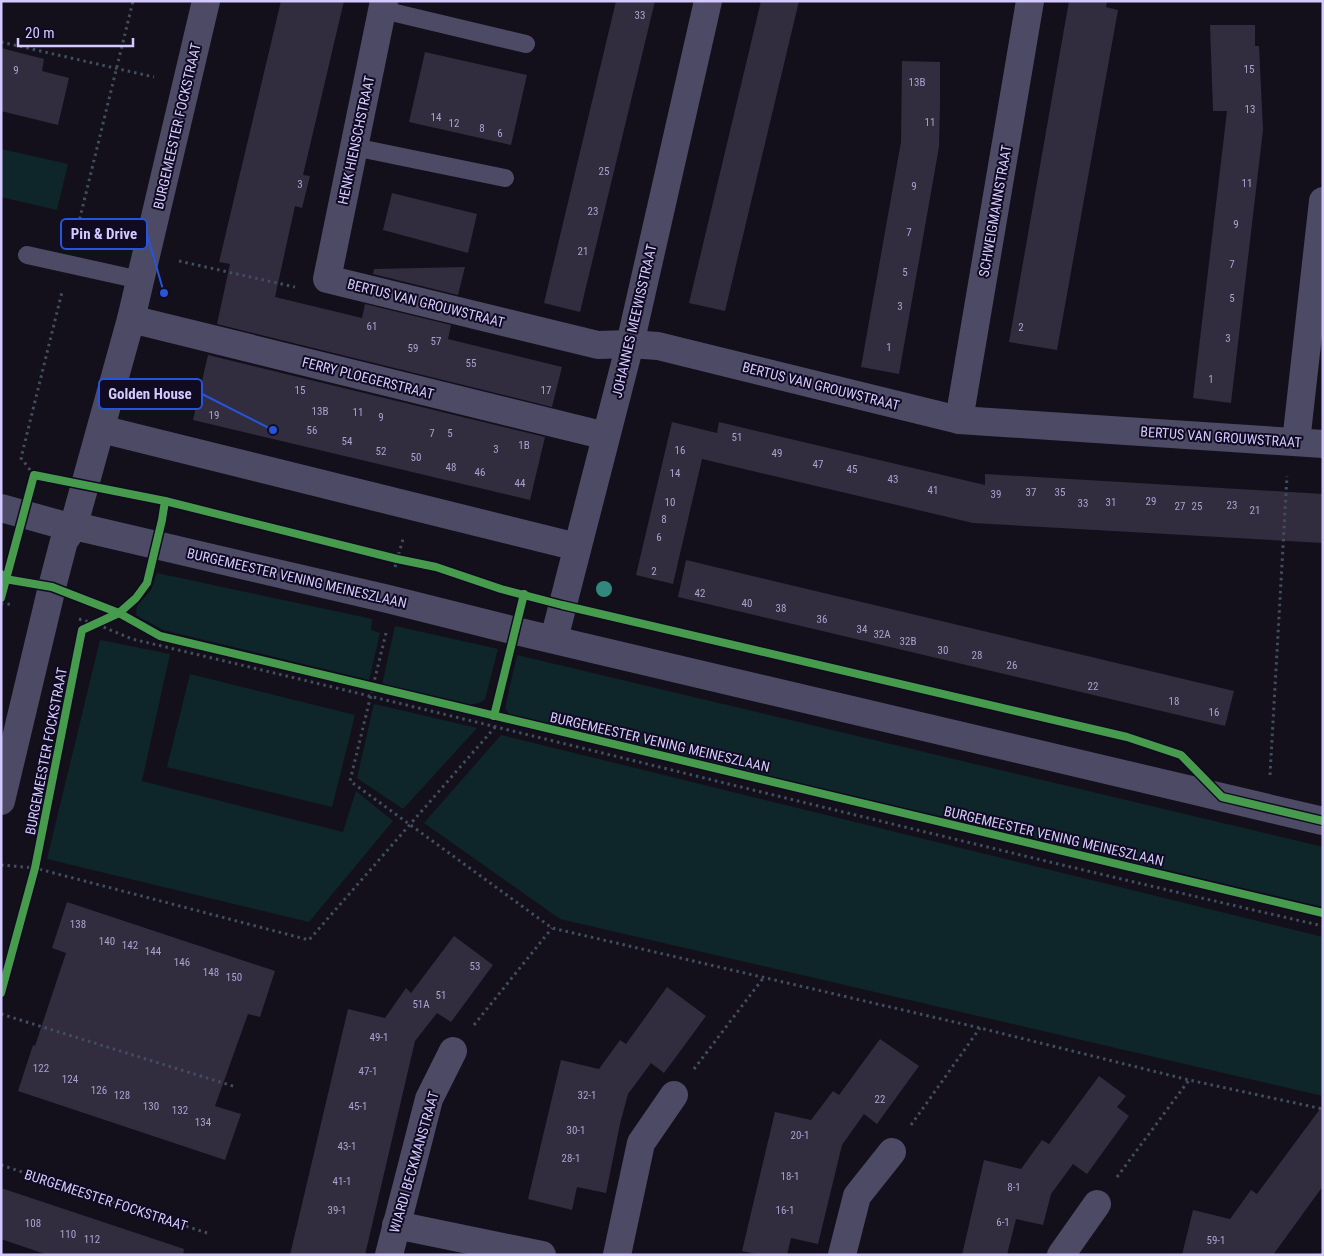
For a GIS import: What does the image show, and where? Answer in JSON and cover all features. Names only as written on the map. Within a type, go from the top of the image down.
[{"type":"street","name":"BURGEMEESTER FOCKSTRAAT","points":[[1,801],[64,541],[73,528],[131,319],[206,1]]},
{"type":"street","name":"JOHANNES MEEWISSTRAAT","points":[[554,639],[630,344],[708,1]]},
{"type":"street","name":"SCHWEIGMANNSTRAAT","points":[[960,420],[1030,1]]},
{"type":"street","name":"HENK HIENSCHSTRAAT","points":[[327,279],[383,6]]},
{"type":"street","points":[[1296,442],[1323,201]]},
{"type":"street","name":"BERTUS VAN GROUWSTRAAT","points":[[327,279],[598,345],[630,344],[658,346],[960,420],[1323,444]]},
{"type":"street","name":"FERRY PLOEGERSTRAAT","points":[[131,319],[606,436]]},
{"type":"street","points":[[101,429],[577,547]]},
{"type":"street","name":"BURGEMEESTER VENING MEINESZLAAN","points":[[13,510],[73,528],[83,528],[1323,821]]},
{"type":"street","name":"WIARDI BECKMANSTRAAT","points":[[389,1255],[429,1099],[453,1051]]},
{"type":"street","points":[[617,1255],[641,1143],[674,1095]]},
{"type":"street","points":[[842,1255],[857,1196],[892,1152]]},
{"type":"street","points":[[1061,1255],[1097,1204]]},
{"type":"street","points":[[396,1225],[542,1255]]},
{"type":"lane","points":[[383,6],[526,44]]},
{"type":"lane","points":[[354,147],[505,178]]},
{"type":"lane","points":[[27,255],[140,280]]},
{"type":"path","points":[[1,42],[187,85]]},
{"type":"path","points":[[146,254],[297,288],[327,279]]},
{"type":"path","points":[[1268,808],[1287,478],[1296,442]]},
{"type":"path","points":[[13,510],[30,476],[85,484]]},
{"type":"path","points":[[388,557],[405,561]]},
{"type":"path","points":[[2,598],[100,622],[132,639],[496,726],[1094,874],[1323,926]]},
{"type":"path","points":[[82,630],[100,622]]},
{"type":"path","points":[[364,686],[382,690]]},
{"type":"path","points":[[370,696],[350,781],[409,826],[552,928],[980,1028],[1189,1080],[1323,1109]]},
{"type":"path","points":[[1,865],[36,868],[309,940],[496,726]]},
{"type":"path","points":[[33,878],[37,858]]},
{"type":"path","points":[[453,1051],[552,928]]},
{"type":"path","points":[[674,1095],[764,977]]},
{"type":"path","points":[[1,1014],[236,1087]]},
{"type":"path","points":[[892,1152],[980,1028]]},
{"type":"path","points":[[1097,1204],[1189,1080]]},
{"type":"green space","points":[[1,149],[68,164],[57,210],[1,197]]},
{"type":"green space","points":[[157,573],[372,619],[371,630],[380,633],[369,680],[163,630],[136,615],[137,606],[151,590]]},
{"type":"green space","points":[[395,626],[498,649],[485,699],[479,703],[469,705],[382,685]]},
{"type":"green space","points":[[100,640],[170,654],[142,781],[343,832],[356,791],[393,821],[309,922],[47,859]]},
{"type":"green space","points":[[517,655],[1323,847],[1323,907],[510,715],[505,708]]},
{"type":"green space","points":[[190,674],[355,715],[332,807],[167,767]]},
{"type":"green space","points":[[374,704],[477,728],[403,809],[357,778]]},
{"type":"green space","points":[[501,735],[1323,937],[1323,1096],[560,919],[424,823]]},
{"type":"building","points":[[281,1],[344,1],[303,175],[310,176],[302,208],[295,206],[275,297],[362,318],[365,304],[451,325],[448,339],[562,367],[552,407],[217,324],[230,264],[219,262]]},
{"type":"building","points":[[616,1],[655,1],[580,312],[544,303]]},
{"type":"building","points":[[761,1],[799,1],[725,311],[689,303]]},
{"type":"building","points":[[1069,1],[1107,1],[1106,7],[1118,10],[1057,350],[1009,342]]},
{"type":"building","points":[[1210,25],[1255,25],[1255,46],[1259,46],[1263,130],[1231,403],[1193,398],[1227,111],[1213,111]]},
{"type":"building","points":[[1,48],[44,59],[42,71],[69,78],[58,125],[1,111]]},
{"type":"building","points":[[425,52],[527,75],[511,145],[409,122]]},
{"type":"building","points":[[902,61],[940,62],[940,103],[939,147],[899,374],[861,367],[901,142]]},
{"type":"building","points":[[392,193],[477,214],[468,253],[383,230]]},
{"type":"building","points":[[465,267],[458,295],[373,274],[374,269]]},
{"type":"building","points":[[208,355],[545,437],[530,500],[193,420]]},
{"type":"building","points":[[672,422],[717,433],[719,422],[985,485],[985,474],[1323,494],[1323,543],[973,523],[702,459],[673,584],[636,575]]},
{"type":"building","points":[[686,560],[1234,691],[1225,726],[678,597]]},
{"type":"building","points":[[67,902],[275,971],[260,1017],[248,1014],[215,1106],[241,1114],[225,1160],[18,1091],[66,953],[52,948]]},
{"type":"building","points":[[454,936],[493,965],[451,1022],[437,1013],[415,1041],[365,1255],[290,1255],[348,1009],[385,1018],[406,988],[411,993]]},
{"type":"building","points":[[667,987],[706,1016],[664,1073],[651,1063],[628,1094],[606,1193],[577,1187],[572,1210],[528,1199],[561,1060],[599,1069],[620,1040],[626,1044]]},
{"type":"building","points":[[880,1039],[919,1066],[877,1124],[864,1114],[842,1145],[818,1244],[791,1238],[787,1255],[760,1255],[742,1251],[775,1112],[811,1120],[833,1091],[839,1095]]},
{"type":"building","points":[[1099,1076],[1126,1096],[1117,1107],[1129,1116],[1087,1174],[1073,1164],[1051,1194],[1043,1225],[1016,1219],[1007,1255],[962,1255],[984,1160],[1021,1169],[1042,1140],[1049,1144]]},
{"type":"building","points":[[1323,1105],[1323,1186],[1273,1255],[1182,1255],[1193,1210],[1230,1219],[1251,1190],[1257,1194]]},
{"type":"building","points":[[1,1188],[184,1249],[183,1255],[48,1255],[1,1239]]},
{"type":"cycle path","points":[[1,598],[34,475],[165,501],[436,567],[501,589],[562,605],[1127,737],[1181,755],[1222,797],[1323,821]]},
{"type":"cycle path","points":[[1,993],[35,868],[82,630],[119,613],[136,598],[147,583],[165,501]]},
{"type":"cycle path","points":[[1,574],[5,579],[52,587],[119,613],[160,636],[1323,913]]},
{"type":"cycle path","points":[[494,716],[524,594]]},
{"type":"place","name":"Pin & Drive","points":[[164,293]]},
{"type":"place","name":"Golden House","points":[[273,430]]}]
